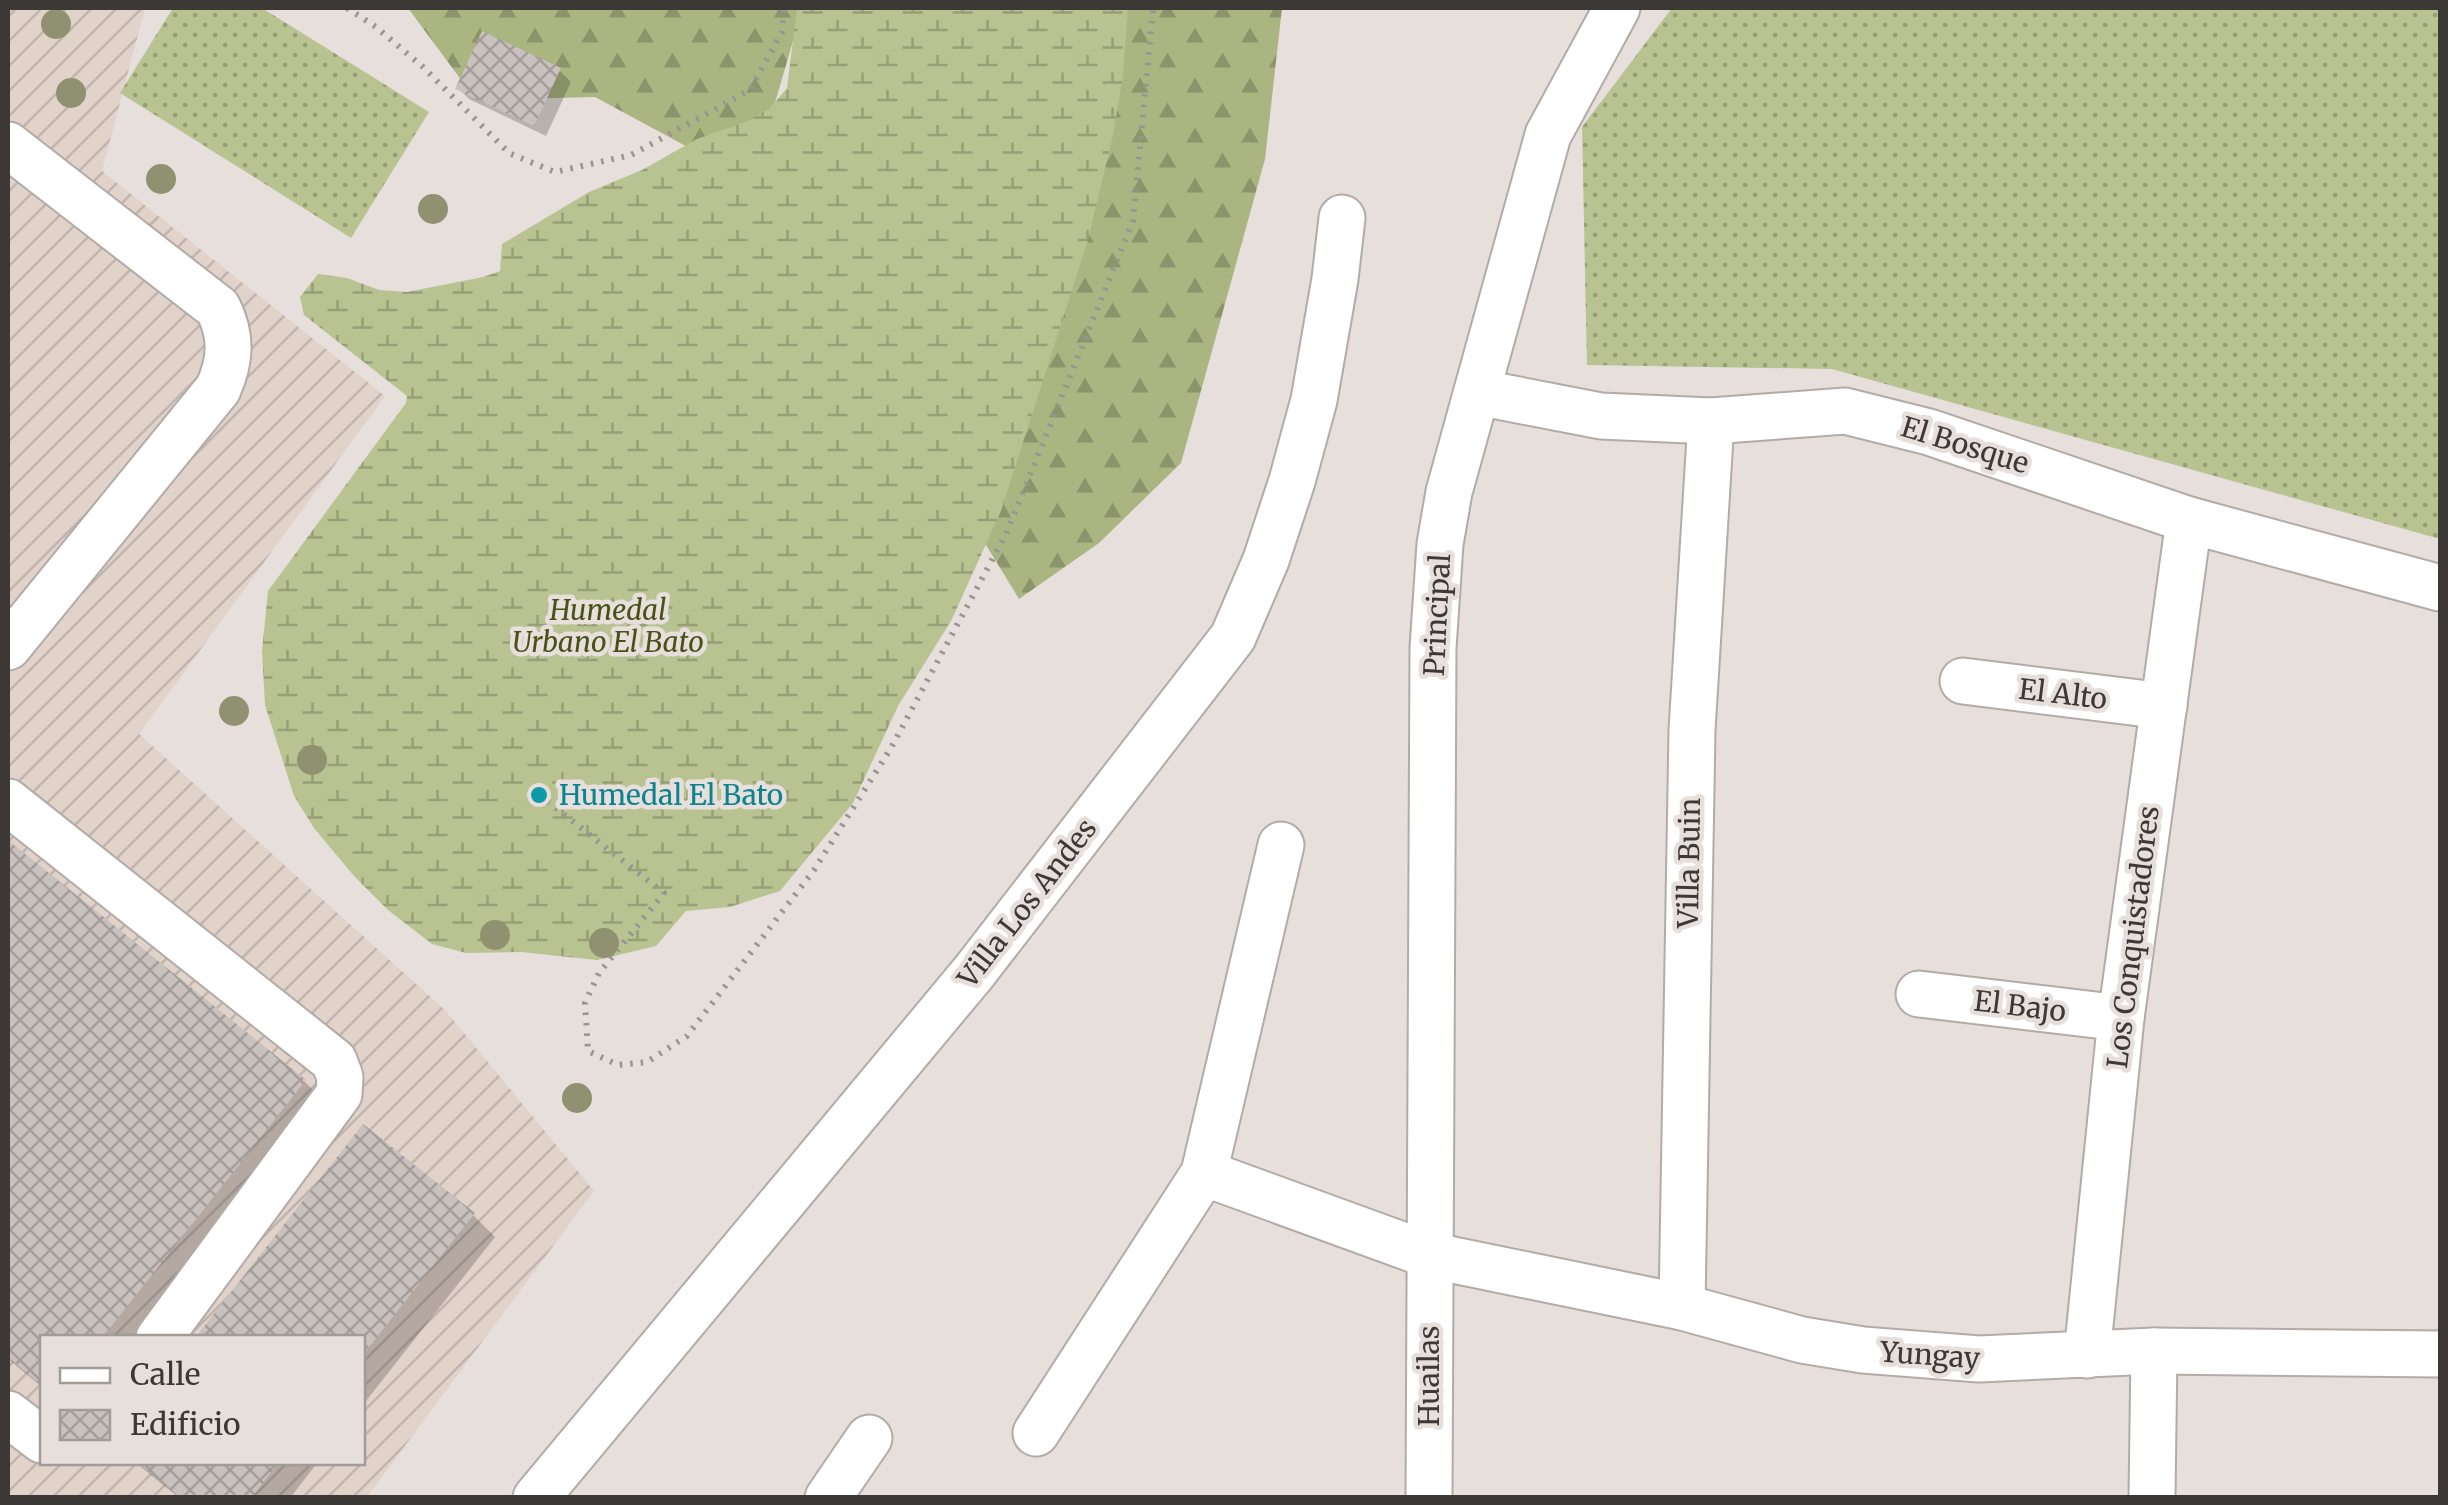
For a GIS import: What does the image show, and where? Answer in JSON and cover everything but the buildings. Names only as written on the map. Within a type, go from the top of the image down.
[{"type":"street","name":"Principal","points":[[1429,1255],[1435,596],[1449,492],[1548,135],[1617,8]]},
{"type":"street","points":[[8,144],[218,308],[229,336],[230,351],[218,389],[8,647]]},
{"type":"street","name":"Villa Los Andes","points":[[536,1498],[974,972],[1234,637],[1276,528],[1314,400],[1336,279],[1342,218]]},
{"type":"street","name":"El Bosque","points":[[1477,392],[1601,416],[1712,420],[1845,411],[1929,432],[2190,520],[2440,588]]},
{"type":"street","name":"Villa Buin","points":[[1682,1307],[1692,730],[1712,420]]},
{"type":"street","name":"Los Conquistadores","points":[[2087,1355],[2121,1018],[2190,520]]},
{"type":"street","name":"El Alto","points":[[1963,681],[2164,706]]},
{"type":"street","points":[[8,802],[334,1062],[340,1077],[338,1094],[161,1335]]},
{"type":"street","points":[[1036,1432],[1204,1173],[1281,845]]},
{"type":"street","name":"El Bajo","points":[[1919,994],[2121,1018]]},
{"type":"street","name":"Yungay","points":[[1204,1173],[1429,1255],[1682,1307],[1787,1336],[1863,1350],[1979,1359],[2154,1352],[2440,1354]]},
{"type":"street","name":"Huailas","points":[[1428,1498],[1429,1255]]},
{"type":"street","points":[[2152,1498],[2154,1352]]},
{"type":"street","points":[[8,1414],[40,1438]]},
{"type":"street","points":[[828,1498],[869,1438]]},
{"type":"path","points":[[348,8],[376,26],[423,67],[509,153],[555,172],[631,155],[750,90],[782,32],[784,8]]},
{"type":"path","points":[[539,795],[664,893],[598,973],[585,1003],[588,1051],[618,1064],[647,1062],[686,1036],[814,870],[892,748],[1006,534],[1133,221],[1153,8]]},
{"type":"shaded area","points":[[8,8],[145,8],[102,171],[385,396],[139,734],[445,1010],[594,1191],[367,1497],[8,1498]]},
{"type":"green space","points":[[173,8],[262,8],[429,112],[351,238],[120,93]]},
{"type":"green space","points":[[408,8],[802,10],[768,127],[695,151],[595,97],[476,100]]},
{"type":"green space","name":"Humedal Urbano El Bato","points":[[797,8],[1128,8],[1113,135],[1088,240],[1001,511],[951,621],[898,706],[853,803],[780,891],[730,907],[686,911],[656,946],[597,960],[521,952],[466,953],[432,944],[388,910],[314,828],[294,796],[265,705],[262,651],[268,591],[406,403],[407,396],[304,315],[300,297],[318,274],[347,278],[379,290],[407,292],[500,271],[502,244],[589,192],[769,109],[787,88]]},
{"type":"green space","points":[[1110,8],[1282,8],[1265,159],[1181,463],[1099,543],[1019,599],[945,478]]},
{"type":"green space","points":[[1672,8],[2440,8],[2440,539],[1832,369],[1587,365],[1582,127]]},
{"type":"place","name":"Humedal El Bato","points":[[539,795]]}]
